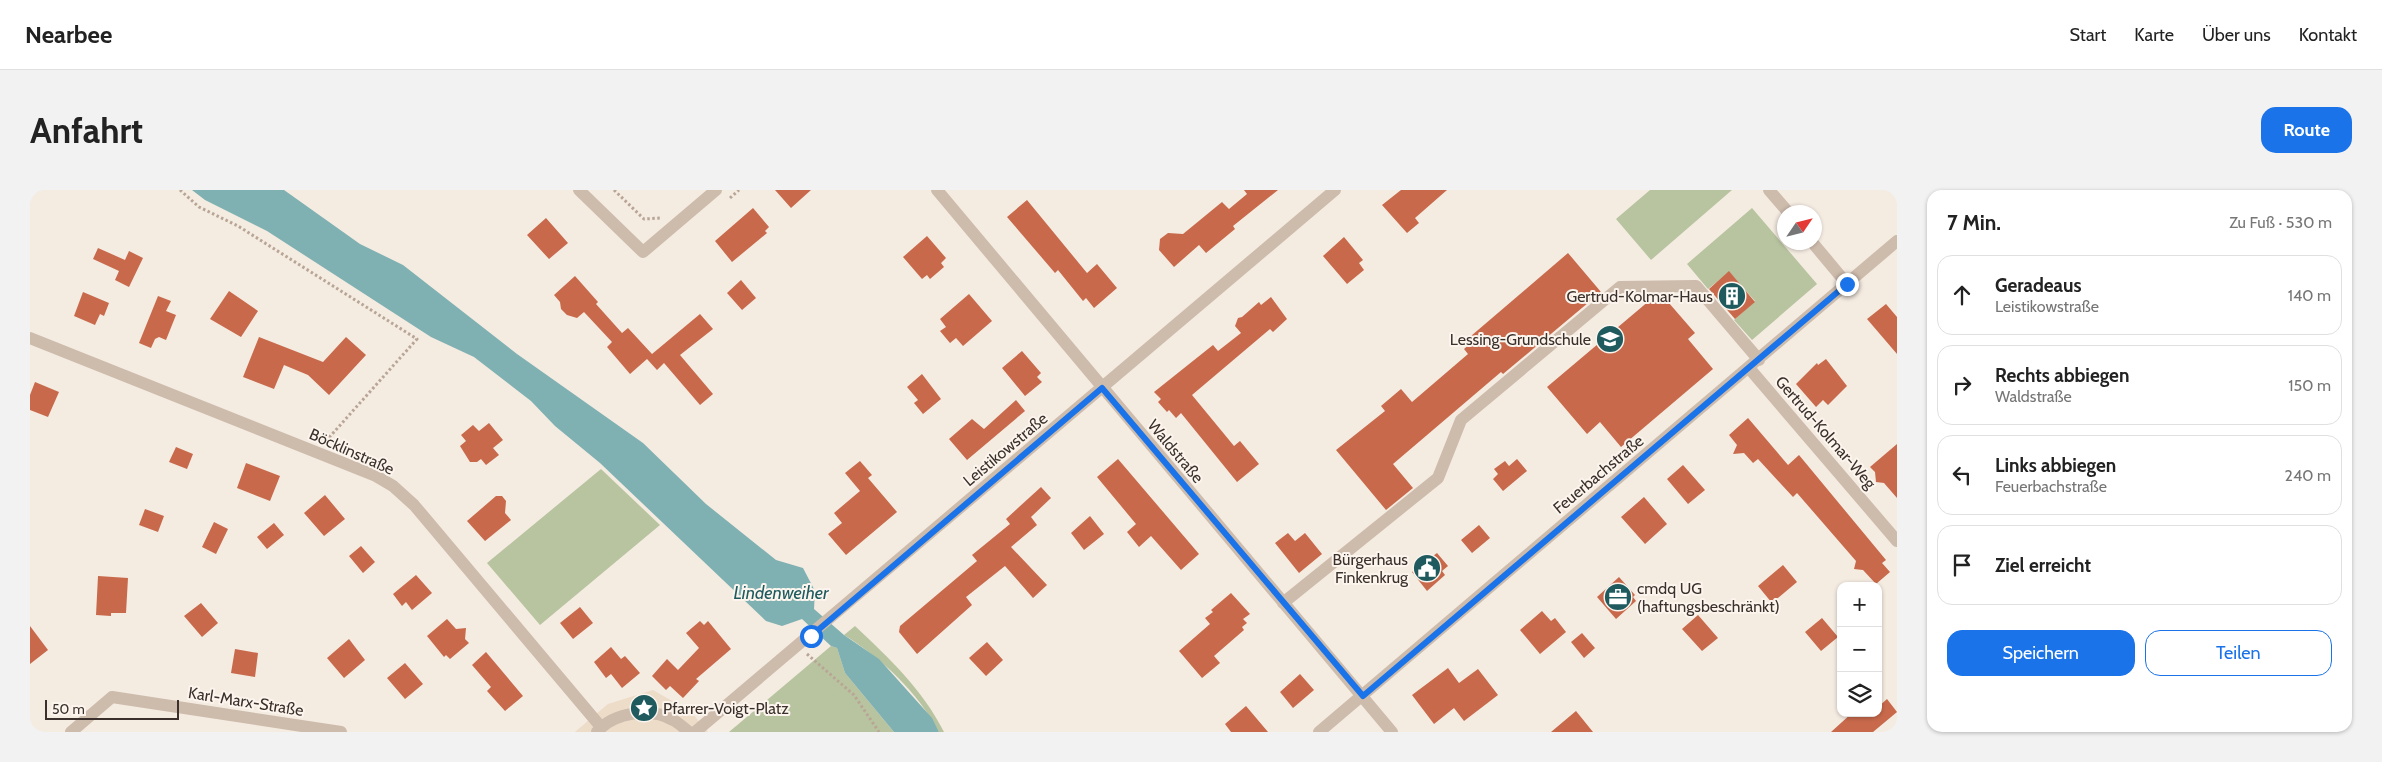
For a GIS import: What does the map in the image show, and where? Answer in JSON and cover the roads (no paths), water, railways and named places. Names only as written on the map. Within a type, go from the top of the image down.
[{"type":"street","points":[[579,190],[643,252],[716,190]]},
{"type":"street","name":"Waldstraße","points":[[937,190],[1392,732]]},
{"type":"street","name":"Leistikowstraße","points":[[695,732],[811,636],[1335,190]]},
{"type":"street","points":[[1769,190],[1782,205]]},
{"type":"street","name":"Feuerbachstraße","points":[[1319,732],[1897,241]]},
{"type":"street","points":[[1819,250],[1847,284]]},
{"type":"street","name":"Gertrud-Kolmar-Weg","points":[[1284,603],[1438,478],[1461,420],[1620,287],[1696,286],[1754,364],[1897,541]]},
{"type":"street","name":"Böcklinstraße","points":[[30,338],[376,476],[393,486],[414,505],[599,730]]},
{"type":"street","name":"Karl-Marx-Straße","points":[[71,732],[112,696],[341,732]]},
{"type":"street","points":[[599,730],[623,715],[648,712],[672,719],[689,732]]},
{"type":"water","name":"Lindenweiher","points":[[192,190],[284,190],[360,244],[403,265],[517,354],[643,443],[706,504],[776,560],[803,568],[815,591],[814,609],[844,635],[879,659],[932,718],[939,732],[894,732],[845,673],[837,648],[831,646],[802,619],[782,626],[766,621],[600,463],[555,426],[531,401],[474,357],[431,337],[267,231],[205,200]]},
{"type":"place","name":"Gertrud-Kolmar-Haus","points":[[1732,296]]},
{"type":"place","name":"Lessing-Grundschule","points":[[1610,339]]},
{"type":"place","name":"Bürgerhaus Finkenkrug","points":[[1427,568]]},
{"type":"place","name":"cmdq UG (haftungsbeschränkt)","points":[[1618,597]]},
{"type":"place","name":"Pfarrer-Voigt-Platz","points":[[644,708]]}]
